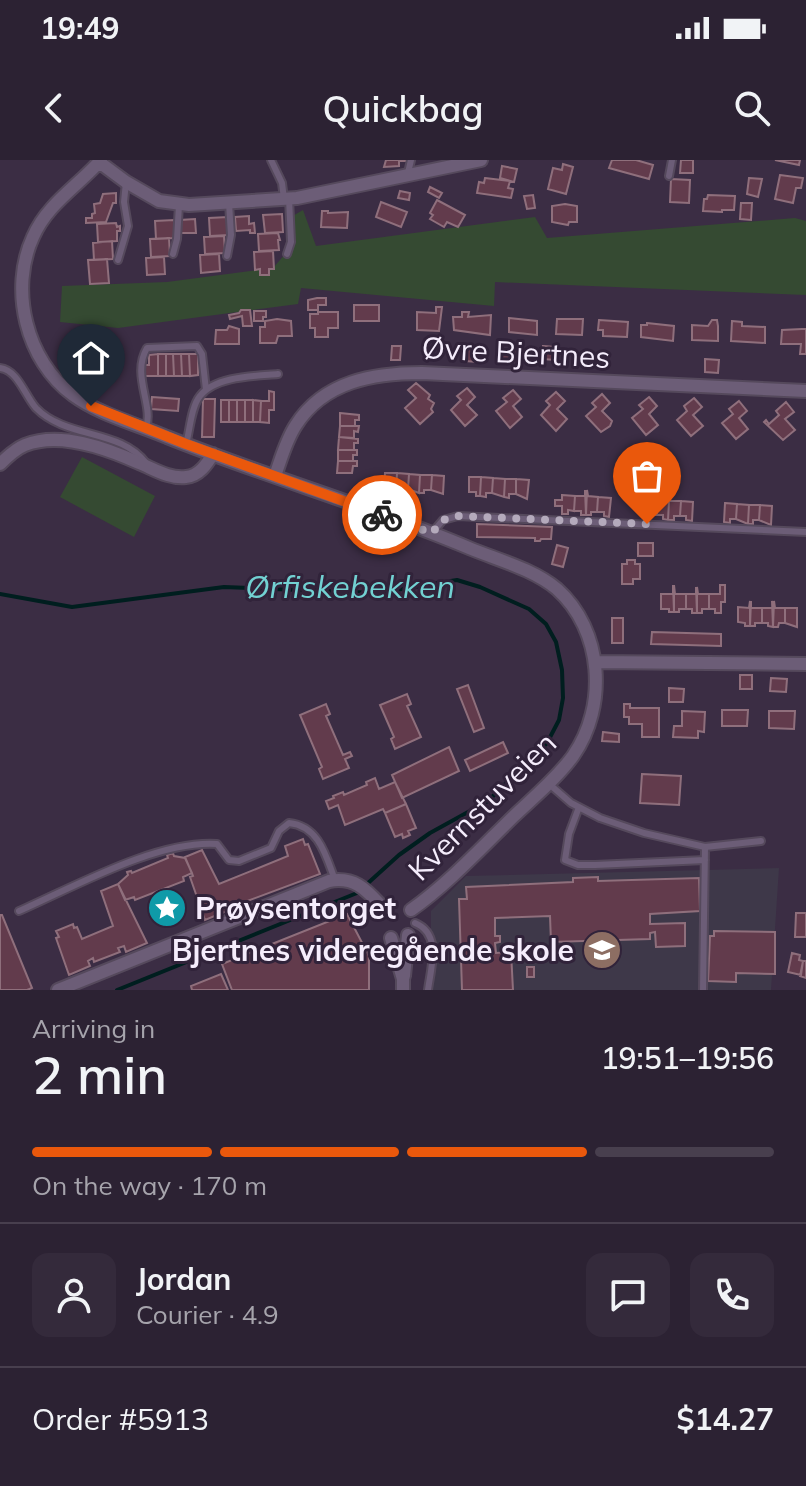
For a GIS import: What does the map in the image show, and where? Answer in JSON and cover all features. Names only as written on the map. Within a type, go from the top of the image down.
[{"type":"street","points":[[100,161],[126,182],[159,201],[179,205],[286,199],[481,160]]},
{"type":"street","name":"Kvernstuveien","points":[[100,161],[54,205],[32,238],[24,270],[26,317],[35,351],[63,388],[91,406],[186,444],[432,533],[519,568],[551,585],[572,605],[590,639],[595,662],[595,697],[584,737],[573,757],[411,923]]},
{"type":"street","name":"Øvre Bjertnes","points":[[275,476],[294,427],[309,409],[344,385],[372,376],[422,373],[806,391]]},
{"type":"street","points":[[0,464],[25,445],[57,441],[89,445],[166,475],[185,477],[199,471],[213,454]]},
{"type":"street","points":[[595,662],[806,664]]},
{"type":"street","points":[[64,989],[312,886],[335,880],[354,882],[372,894],[385,910]]},
{"type":"street","points":[[403,985],[411,923]]},
{"type":"street","points":[[391,938],[403,985]]},
{"type":"lane","points":[[271,160],[286,199],[291,242],[287,254]]},
{"type":"lane","points":[[407,177],[411,160]]},
{"type":"lane","points":[[669,176],[672,160]]},
{"type":"lane","points":[[118,260],[128,226],[124,202],[126,182]]},
{"type":"lane","points":[[227,256],[231,235],[229,203]]},
{"type":"lane","points":[[173,254],[179,205]]},
{"type":"lane","points":[[146,428],[149,417],[143,397],[142,372],[143,355],[147,348],[197,346],[202,354],[206,390]]},
{"type":"lane","points":[[0,368],[11,372],[46,416],[63,425],[129,447],[139,454],[148,467]]},
{"type":"lane","points":[[186,444],[197,400],[206,390],[221,383],[278,374]]},
{"type":"lane","points":[[432,533],[443,520],[458,516],[806,532]]},
{"type":"lane","points":[[548,783],[566,800],[579,807],[644,833],[705,847],[761,841]]},
{"type":"lane","points":[[579,807],[569,834],[565,860],[578,865],[705,860]]},
{"type":"lane","points":[[19,911],[125,865],[174,848],[217,844],[229,860],[239,861],[271,848],[282,827],[289,823],[304,827],[315,835],[335,880]]},
{"type":"lane","points":[[703,990],[705,847]]},
{"type":"lane","points":[[411,923],[427,930],[432,939],[428,990]]},
{"type":"shaded area","name":"Bjertnes videregående skole","points":[[779,868],[771,990],[431,990],[431,911],[466,876]]},
{"type":"green space","points":[[303,210],[316,246],[535,217],[547,238],[795,218],[806,221],[806,295],[495,282],[494,306],[301,288],[298,304],[118,328],[60,322],[62,286],[167,282],[273,268],[293,245],[291,217]]},
{"type":"green space","points":[[82,457],[155,496],[134,537],[60,497]]},
{"type":"building","points":[[386,160],[405,161],[399,161],[399,166],[384,167]]},
{"type":"building","points":[[612,160],[636,160],[653,165],[649,179],[609,168]]},
{"type":"building","points":[[681,160],[693,160],[693,173],[680,173]]},
{"type":"building","points":[[775,160],[800,160],[799,165]]},
{"type":"building","points":[[563,164],[573,167],[566,194],[548,189],[553,168],[562,170]]},
{"type":"building","points":[[502,166],[517,169],[514,182],[500,178]]},
{"type":"building","points":[[780,175],[803,178],[801,188],[796,188],[793,203],[775,199]]},
{"type":"building","points":[[485,178],[510,181],[508,188],[513,189],[511,198],[477,193],[479,182],[484,183]]},
{"type":"building","points":[[749,178],[762,179],[758,197],[747,194]]},
{"type":"building","points":[[671,179],[690,180],[689,203],[670,202]]},
{"type":"building","points":[[430,187],[442,193],[439,198],[428,192]]},
{"type":"building","points":[[400,191],[410,193],[409,200],[398,198]]},
{"type":"building","points":[[116,193],[116,203],[113,203],[106,222],[86,223],[86,218],[92,218],[95,213],[94,204],[100,203],[103,194]]},
{"type":"building","points":[[533,195],[535,208],[527,209],[524,196]]},
{"type":"building","points":[[708,195],[735,196],[734,210],[703,211],[704,199]]},
{"type":"building","points":[[437,200],[465,215],[458,227],[447,222],[444,227],[430,219]]},
{"type":"building","points":[[381,202],[407,212],[401,227],[376,217]]},
{"type":"building","points":[[741,203],[752,203],[751,220],[740,219]]},
{"type":"building","points":[[552,206],[577,206],[577,222],[569,222],[568,225],[552,222]]},
{"type":"building","points":[[322,211],[348,212],[347,228],[321,227]]},
{"type":"building","points":[[282,214],[283,232],[265,233],[263,215]]},
{"type":"building","points":[[249,216],[249,224],[254,223],[255,233],[250,233],[250,230],[236,231],[235,217]]},
{"type":"building","points":[[228,217],[229,235],[210,236],[209,218]]},
{"type":"building","points":[[195,219],[196,233],[181,233],[180,220]]},
{"type":"building","points":[[174,220],[175,238],[156,239],[155,221]]},
{"type":"building","points":[[116,223],[117,227],[120,226],[117,241],[98,242],[97,224]]},
{"type":"building","points":[[278,233],[279,250],[259,251],[258,234]]},
{"type":"building","points":[[224,236],[225,253],[205,254],[204,237]]},
{"type":"building","points":[[169,238],[170,256],[151,257],[150,239]]},
{"type":"building","points":[[112,241],[113,259],[94,260],[93,243]]},
{"type":"building","points":[[273,251],[274,269],[269,269],[269,275],[260,275],[260,269],[255,270],[254,252]]},
{"type":"building","points":[[219,254],[220,271],[201,273],[200,255]]},
{"type":"building","points":[[164,257],[165,274],[147,275],[146,258]]},
{"type":"building","points":[[107,259],[109,283],[90,284],[88,260]]},
{"type":"building","points":[[326,298],[326,305],[318,305],[318,310],[308,310],[308,300]]},
{"type":"building","points":[[354,305],[379,305],[379,321],[354,321]]},
{"type":"building","points":[[436,307],[442,307],[439,331],[417,330],[417,312],[436,313]]},
{"type":"building","points":[[250,310],[252,326],[243,326],[242,316],[230,319],[229,315]]},
{"type":"building","points":[[254,311],[266,311],[263,321],[254,321]]},
{"type":"building","points":[[338,312],[338,328],[328,328],[328,337],[315,337],[315,328],[310,328],[310,314]]},
{"type":"building","points":[[462,312],[469,312],[468,317],[491,315],[490,335],[454,330],[453,317],[462,317]]},
{"type":"building","points":[[509,318],[537,321],[537,335],[509,332]]},
{"type":"building","points":[[557,319],[583,319],[582,335],[556,334]]},
{"type":"building","points":[[599,320],[628,322],[627,337],[603,336],[603,330],[598,330]]},
{"type":"building","points":[[712,320],[717,320],[718,341],[692,340],[692,325],[708,326]]},
{"type":"building","points":[[265,321],[291,321],[292,336],[278,336],[276,343],[260,343],[260,327],[265,327]]},
{"type":"building","points":[[732,321],[742,322],[742,326],[765,327],[765,343],[731,341]]},
{"type":"building","points":[[641,325],[674,326],[673,341],[641,337]]},
{"type":"building","points":[[229,326],[239,329],[239,344],[215,344],[216,330],[227,330]]},
{"type":"building","points":[[806,329],[806,354],[800,354],[801,344],[781,344],[782,330]]},
{"type":"building","points":[[392,346],[401,346],[400,360],[391,360]]},
{"type":"building","points":[[543,346],[555,347],[555,360],[543,359]]},
{"type":"building","points":[[465,349],[478,349],[478,362],[465,361]]},
{"type":"building","points":[[499,349],[518,350],[518,362],[498,361]]},
{"type":"building","points":[[158,354],[158,376],[145,376],[149,355]]},
{"type":"building","points":[[158,354],[166,354],[166,376],[158,376]]},
{"type":"building","points":[[166,354],[173,354],[174,376],[166,376]]},
{"type":"building","points":[[173,354],[181,354],[182,376],[174,376]]},
{"type":"building","points":[[181,354],[189,354],[190,376],[182,376]]},
{"type":"building","points":[[189,354],[198,354],[198,375],[190,376]]},
{"type":"building","points":[[705,359],[719,360],[718,373],[705,372]]},
{"type":"building","points":[[416,383],[434,403],[433,412],[420,424],[405,408],[416,398],[408,390]]},
{"type":"building","points":[[467,388],[475,397],[467,405],[477,415],[465,426],[451,410],[461,400],[457,396]]},
{"type":"building","points":[[513,390],[521,399],[513,406],[522,417],[510,428],[496,411],[507,402],[503,398]]},
{"type":"building","points":[[269,391],[274,392],[274,410],[269,410],[269,423],[260,422],[261,401],[269,401]]},
{"type":"building","points":[[556,392],[565,401],[557,409],[567,419],[556,431],[541,415],[550,405],[546,401]]},
{"type":"building","points":[[602,394],[610,403],[602,411],[612,421],[601,432],[586,416],[596,407],[592,403]]},
{"type":"building","points":[[152,397],[179,399],[178,411],[151,409]]},
{"type":"building","points":[[649,397],[657,406],[649,414],[658,425],[646,435],[632,418],[643,409],[639,405]]},
{"type":"building","points":[[694,398],[702,407],[693,415],[703,426],[691,436],[677,420],[687,411],[684,406]]},
{"type":"building","points":[[203,399],[215,399],[214,437],[202,437]]},
{"type":"building","points":[[221,400],[229,400],[229,422],[221,422]]},
{"type":"building","points":[[229,400],[237,400],[237,422],[229,422]]},
{"type":"building","points":[[237,400],[245,400],[245,422],[237,422]]},
{"type":"building","points":[[245,400],[253,400],[253,422],[245,422]]},
{"type":"building","points":[[253,400],[261,401],[260,422],[253,422]]},
{"type":"building","points":[[739,401],[747,411],[739,418],[748,429],[736,439],[722,423],[733,414],[729,409]]},
{"type":"building","points":[[786,402],[794,412],[785,419],[795,430],[783,440],[764,422],[766,420],[769,424],[779,415],[776,411]]},
{"type":"building","points":[[340,413],[359,415],[359,420],[355,420],[355,426],[340,426]]},
{"type":"building","points":[[340,426],[359,426],[358,432],[354,431],[354,438],[339,437]]},
{"type":"building","points":[[339,437],[358,439],[358,443],[354,443],[354,450],[338,450]]},
{"type":"building","points":[[338,450],[357,450],[357,455],[353,455],[353,461],[338,461]]},
{"type":"building","points":[[338,461],[357,461],[357,466],[353,466],[352,473],[337,473]]},
{"type":"building","points":[[385,473],[397,473],[396,492],[384,488]]},
{"type":"building","points":[[397,473],[409,474],[408,489],[401,489],[401,492],[396,492]]},
{"type":"building","points":[[409,474],[420,475],[419,493],[408,489]]},
{"type":"building","points":[[420,475],[432,475],[431,490],[419,493]]},
{"type":"building","points":[[432,475],[444,476],[443,494],[431,490]]},
{"type":"building","points":[[469,477],[481,477],[480,496],[469,492]]},
{"type":"building","points":[[481,477],[493,478],[492,493],[486,493],[486,497],[480,496]]},
{"type":"building","points":[[493,478],[505,479],[504,497],[492,493]]},
{"type":"building","points":[[505,479],[516,479],[516,494],[509,494],[509,498],[504,497]]},
{"type":"building","points":[[516,479],[529,480],[527,499],[516,494]]},
{"type":"building","points":[[585,490],[586,515],[581,515],[581,511],[574,511],[575,496],[585,496]]},
{"type":"building","points":[[587,490],[588,496],[598,497],[597,512],[591,512],[591,515],[586,515]]},
{"type":"building","points":[[562,495],[575,496],[574,511],[568,510],[568,514],[562,514],[562,506],[555,506],[555,500],[562,500]]},
{"type":"building","points":[[598,497],[611,498],[609,517],[604,516],[604,512],[597,512]]},
{"type":"building","points":[[645,499],[657,500],[657,515],[645,518]]},
{"type":"building","points":[[657,500],[669,501],[668,520],[663,519],[663,515],[657,515]]},
{"type":"building","points":[[669,501],[681,501],[680,516],[674,516],[674,520],[668,520]]},
{"type":"building","points":[[681,501],[693,502],[692,521],[680,516]]},
{"type":"building","points":[[725,503],[737,504],[736,519],[730,519],[730,523],[724,522]]},
{"type":"building","points":[[737,504],[749,505],[748,524],[736,519]]},
{"type":"building","points":[[749,505],[760,505],[759,520],[753,520],[753,524],[748,524]]},
{"type":"building","points":[[760,505],[772,506],[771,525],[759,520]]},
{"type":"building","points":[[477,524],[552,527],[551,539],[535,541],[535,538],[477,537]]},
{"type":"building","points":[[638,543],[653,543],[653,556],[638,556]]},
{"type":"building","points":[[557,545],[568,548],[563,567],[552,564]]},
{"type":"building","points":[[627,560],[640,564],[640,579],[633,579],[633,584],[622,584],[622,564],[627,564]]},
{"type":"building","points":[[673,585],[674,612],[669,612],[669,609],[661,609],[661,594],[673,594]]},
{"type":"building","points":[[674,585],[675,594],[686,594],[686,609],[679,609],[679,612],[674,612]]},
{"type":"building","points":[[720,585],[725,585],[725,602],[721,602],[721,613],[715,613],[715,609],[709,609],[709,594],[720,594]]},
{"type":"building","points":[[696,587],[697,613],[692,613],[692,609],[686,609],[686,594],[696,594]]},
{"type":"building","points":[[697,587],[698,594],[709,594],[709,609],[702,609],[702,613],[697,613]]},
{"type":"building","points":[[750,601],[750,626],[745,626],[745,623],[738,622],[738,607],[749,608]]},
{"type":"building","points":[[751,601],[751,608],[762,608],[762,623],[755,623],[755,626],[750,626]]},
{"type":"building","points":[[774,601],[775,608],[785,608],[785,623],[779,623],[778,627],[773,627]]},
{"type":"building","points":[[762,608],[772,608],[773,627],[762,623]]},
{"type":"building","points":[[785,608],[797,608],[797,627],[785,623]]},
{"type":"building","points":[[612,618],[623,618],[623,643],[612,643]]},
{"type":"building","points":[[652,632],[721,634],[721,646],[651,644]]},
{"type":"building","points":[[740,675],[752,675],[752,689],[740,689]]},
{"type":"building","points":[[771,678],[787,679],[786,692],[770,691]]},
{"type":"building","points":[[468,685],[484,728],[474,732],[457,689]]},
{"type":"building","points":[[669,688],[684,689],[683,702],[669,702]]},
{"type":"building","points":[[407,694],[411,704],[407,706],[421,737],[395,749],[391,739],[394,737],[380,705]]},
{"type":"building","points":[[326,704],[330,714],[326,716],[343,755],[350,752],[352,756],[345,759],[349,768],[323,779],[319,769],[322,767],[300,715]]},
{"type":"building","points":[[624,704],[630,704],[630,708],[659,708],[659,737],[642,737],[642,724],[629,724],[629,717],[624,717]]},
{"type":"building","points":[[722,710],[748,710],[747,726],[722,726]]},
{"type":"building","points":[[682,711],[705,712],[704,732],[698,731],[698,738],[673,737],[674,726],[682,726]]},
{"type":"building","points":[[769,711],[795,711],[794,729],[769,728]]},
{"type":"building","points":[[603,732],[619,734],[619,742],[602,741]]},
{"type":"building","points":[[503,742],[508,753],[470,771],[465,760]]},
{"type":"building","points":[[449,747],[459,771],[402,798],[392,775]]},
{"type":"building","points":[[642,774],[681,776],[679,805],[640,803]]},
{"type":"building","points":[[375,778],[379,789],[395,782],[406,804],[385,813],[383,809],[345,825],[338,805],[329,809],[326,801],[367,785],[366,782]]},
{"type":"building","points":[[406,804],[416,828],[408,831],[410,835],[403,838],[402,834],[395,837],[385,813]]},
{"type":"building","points":[[303,839],[320,874],[231,907],[230,904],[224,906],[227,911],[205,920],[185,857],[202,850],[219,884],[288,856],[285,846]]},
{"type":"building","points":[[173,853],[185,858],[192,873],[183,877],[184,881],[135,900],[134,897],[125,900],[118,884],[128,875],[127,872],[132,873]]},
{"type":"building","points":[[598,877],[598,881],[699,878],[700,911],[650,914],[650,924],[685,923],[685,946],[656,947],[655,932],[650,933],[650,939],[551,942],[550,916],[495,918],[495,936],[500,936],[500,942],[495,943],[496,953],[511,952],[513,990],[462,990],[459,899],[467,899],[466,887],[573,882],[573,878]]},
{"type":"building","points":[[118,884],[147,943],[126,952],[124,946],[118,948],[120,952],[94,962],[93,958],[88,961],[90,966],[69,975],[56,931],[73,924],[82,939],[113,926],[101,891]]},
{"type":"building","points":[[796,913],[806,913],[806,937],[795,937]]},
{"type":"building","points":[[347,914],[369,956],[369,990],[232,990],[222,964]]},
{"type":"building","points":[[0,915],[32,988],[27,990],[0,990]]},
{"type":"building","points":[[714,931],[775,932],[775,974],[736,973],[736,982],[708,981],[710,936],[714,936]]},
{"type":"building","points":[[792,953],[800,955],[799,960],[803,961],[801,975],[788,972]]},
{"type":"building","points":[[803,961],[806,961],[806,978],[800,976]]},
{"type":"building","points":[[527,967],[534,967],[534,977],[527,977]]},
{"type":"building","points":[[221,974],[228,990],[192,990],[191,986]]},
{"type":"waterway","name":"Ørfiskebekken","points":[[0,594],[72,607],[224,587],[378,593],[457,580],[529,609],[546,624],[556,642],[562,670],[563,698],[559,720],[547,743],[488,801],[430,833],[399,855],[357,893],[117,990]]},
{"type":"way so far","points":[[382,515],[432,533],[451,516],[647,524]]},
{"type":"place","name":"Prøysentorget","points":[[167,908]]},
{"type":"place","name":"Bjertnes videregående skole","points":[[602,950]]},
{"type":"route","points":[[91,406],[382,515]]}]
